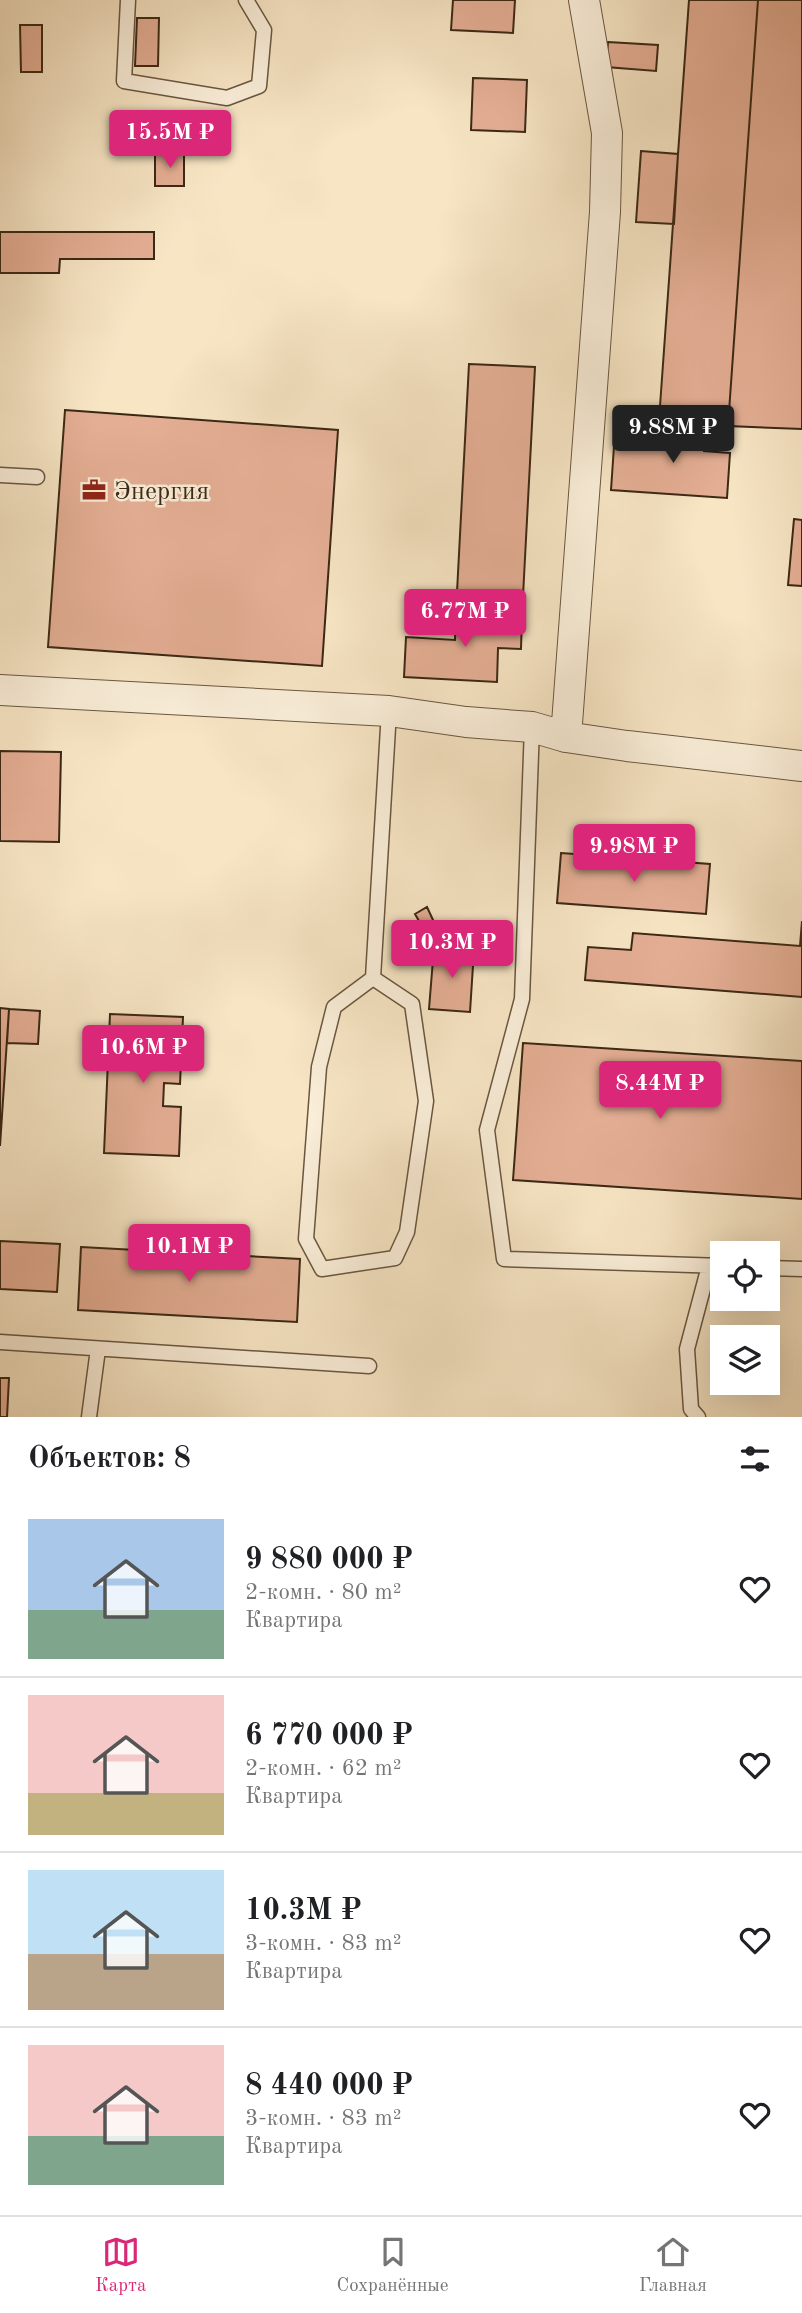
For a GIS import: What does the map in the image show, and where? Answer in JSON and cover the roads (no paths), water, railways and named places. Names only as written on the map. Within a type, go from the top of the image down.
[{"type":"street","points":[[566,737],[605,212],[607,133],[584,0]]},
{"type":"street","points":[[0,690],[389,711],[466,722],[532,727],[566,737],[802,766]]},
{"type":"lane","points":[[128,0],[124,81],[227,98],[259,86],[264,30],[246,0]]},
{"type":"lane","points":[[0,475],[37,477]]},
{"type":"lane","points":[[373,978],[412,1004],[426,1101],[407,1232],[395,1258],[322,1269],[306,1239],[319,1067],[334,1007],[373,978],[389,711]]},
{"type":"lane","points":[[532,727],[522,999],[487,1130],[504,1259],[710,1266]]},
{"type":"lane","points":[[780,1268],[802,1269]]},
{"type":"lane","points":[[698,1417],[691,1409],[687,1349],[710,1283]]},
{"type":"lane","points":[[0,1342],[369,1366]]},
{"type":"lane","points":[[89,1417],[98,1349]]},
{"type":"place","name":"Энергия","points":[[94,490]]}]
